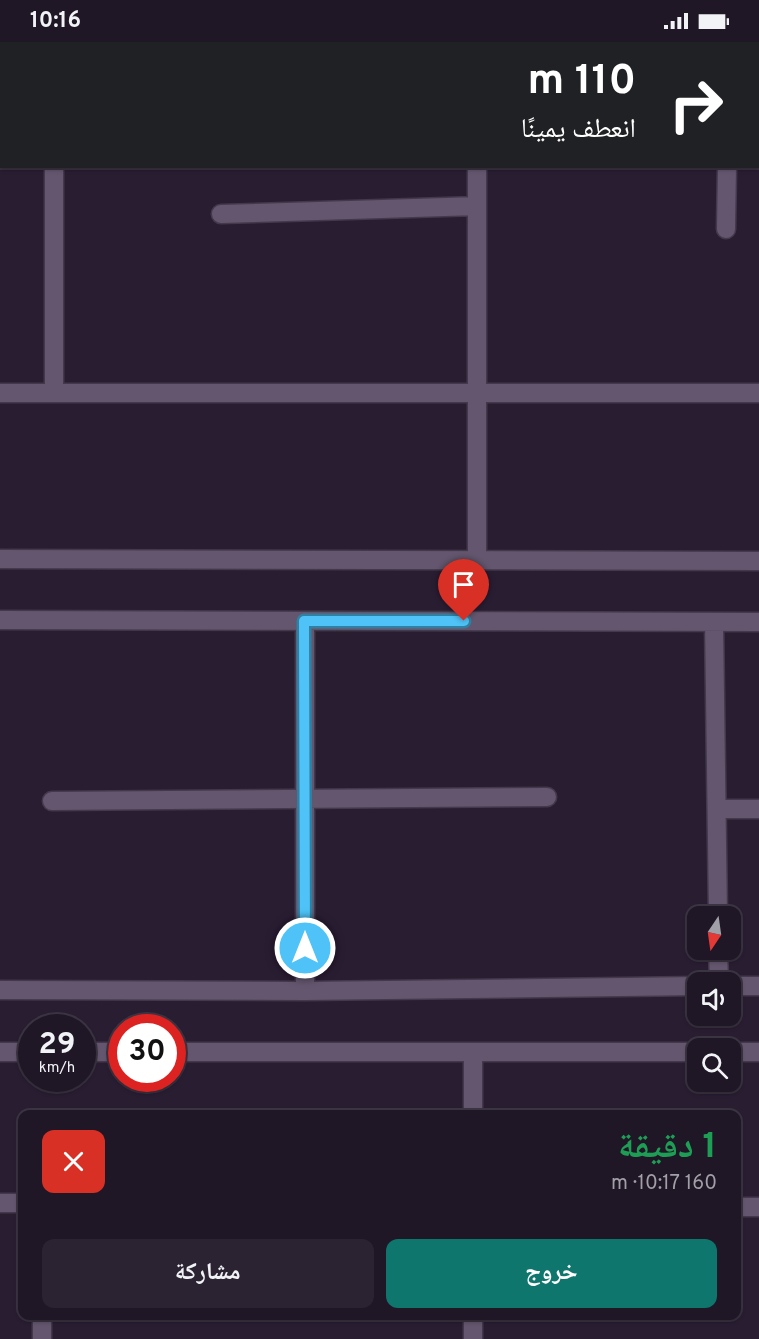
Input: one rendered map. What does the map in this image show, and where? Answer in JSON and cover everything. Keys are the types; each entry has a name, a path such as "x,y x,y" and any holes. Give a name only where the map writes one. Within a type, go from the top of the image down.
{"street":[{"path":"54,168 54,393"},
{"path":"477,168 477,560"},
{"path":"726,229 727,168"},
{"path":"221,214 477,206"},
{"path":"0,393 759,393"},
{"path":"0,559 759,561"},
{"path":"0,620 759,622"},
{"path":"304,621 305,991"},
{"path":"714,622 718,906"},
{"path":"52,801 548,797"},
{"path":"717,809 759,809"},
{"path":"0,990 305,991 687,986"},
{"path":"741,986 759,986"},
{"path":"0,1052 18,1052"},
{"path":"186,1052 687,1052"},
{"path":"473,1052 473,1110"},
{"path":"741,1052 759,1052"},
{"path":"0,1203 18,1203"},
{"path":"741,1207 759,1207"},
{"path":"42,1320 42,1339"},
{"path":"473,1320 473,1339"}],"route":[{"path":"305,948 304,621 464,621"}]}
